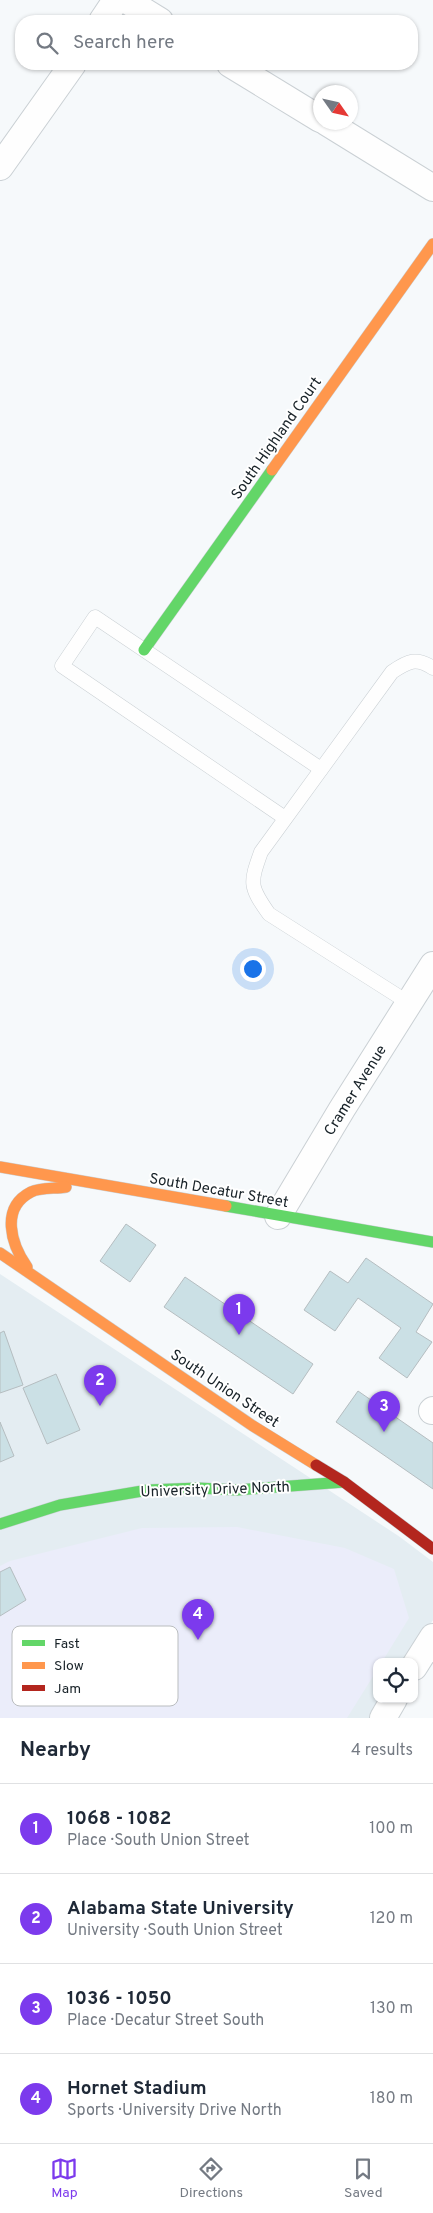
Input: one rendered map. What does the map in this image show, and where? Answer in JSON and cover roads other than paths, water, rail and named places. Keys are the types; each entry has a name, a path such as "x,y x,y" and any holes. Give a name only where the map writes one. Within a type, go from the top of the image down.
{"main road":[{"name":"South Highland Court","path":"144,650 433,244"},
{"name":"South Decatur Street","path":"0,1167 433,1242"},
{"path":"34,1277 17,1255 11,1243 10,1221 14,1208 22,1198 30,1193 87,1183"},
{"name":"South Union Street","path":"0,1253 253,1426 344,1482 433,1548"},
{"name":"University Drive North","path":"0,1524 60,1505 148,1490 198,1488 237,1490 344,1482"}],"street":[{"path":"106,15 116,0"},
{"path":"126,0 150,15"},
{"path":"0,167 69,70"},
{"path":"240,70 313,115"},
{"path":"339,130 433,188"},
{"name":"Cramer Avenue","path":"278,1216 342,1109 433,965"},
{"path":"418,1661 433,1637"},
{"path":"383,1718 392,1703"}],"lane":[{"path":"285,818 62,666 95,617 321,770"},
{"path":"409,1003 269,914 255,895 252,878 261,852 392,672 407,661 424,662 433,668"}],"place":[{"name":"1068 - 1082","path":"239,1335"},
{"name":"Alabama State University","path":"100,1406"},
{"name":"1036 - 1050","path":"384,1432"},
{"name":"Hornet Stadium","path":"198,1640"}]}
